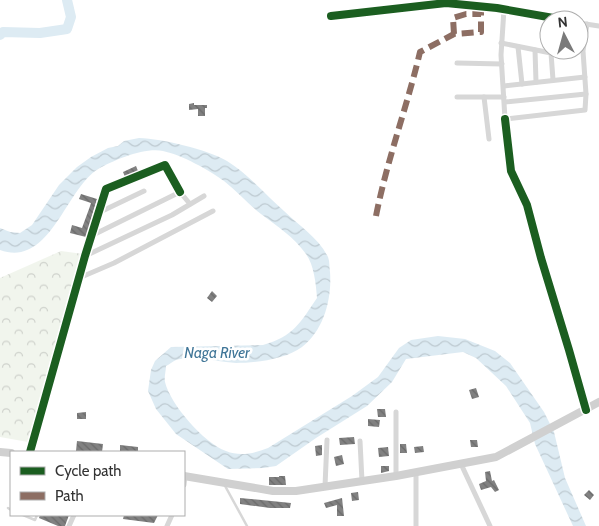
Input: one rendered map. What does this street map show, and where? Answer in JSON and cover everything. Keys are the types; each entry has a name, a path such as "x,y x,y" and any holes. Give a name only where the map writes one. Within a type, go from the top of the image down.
{"main road":[{"path":"185,476 273,491 296,491 396,476 496,457 599,402"}],"street":[{"path":"331,16 419,2 466,2 539,15"},
{"path":"504,9 501,43 505,119 511,171 527,204 540,258 586,410"},
{"path":"501,43 551,53 553,80"},
{"path":"518,47 522,84"},
{"path":"535,50 536,82"},
{"path":"505,119 585,110 584,60"},
{"path":"457,63 502,64"},
{"path":"504,86 585,77"},
{"path":"457,96 504,99 586,94"},
{"path":"484,97 488,139"},
{"path":"30,451 85,256 106,189 164,165 180,192 190,204"},
{"path":"98,213 144,191"},
{"path":"91,236 180,192"},
{"path":"85,256 148,227 204,196"},
{"path":"80,278 114,263 213,211"},
{"path":"396,412 396,476"},
{"path":"326,486 327,440"},
{"path":"360,441 362,481"},
{"path":"461,464 490,526"},
{"path":"416,472 416,526"}],"lane":[{"path":"224,482 246,526"},
{"path":"25,516 35,520 37,516"}],"green space":[{"path":"61,251 83,254 28,442 0,437 0,278"}],"water":[{"name":"Naga River","path":"139,138 184,145 208,152 227,161 249,178 314,238 329,259 330,293 325,313 316,332 302,347 288,355 261,361 236,363 189,358 176,360 166,366 165,382 168,391 189,422 208,440 217,447 237,454 253,453 268,448 352,396 378,377 399,348 411,340 438,336 465,339 495,351 510,363 544,412 554,432 565,478 586,526 573,526 535,444 530,423 506,386 476,358 463,352 406,359 392,382 367,406 276,466 228,469 176,434 156,409 148,391 151,370 155,361 171,347 263,345 274,341 289,333 301,321 317,298 316,287 309,258 291,237 218,177 187,159 156,150 121,158 98,169 86,179 44,238 32,248 17,253 0,250 0,228 20,233 32,225 59,185 77,167 108,148 118,146 124,141"}],"building":[{"path":"194,103 194,105 207,105 205,116 198,116 198,109 189,110 189,104"},
{"path":"136,166 138,171 125,177 123,172"},
{"path":"81,194 97,199 86,237 70,233 72,225 82,228 91,203 79,199"},
{"path":"212,291 217,296 212,302 207,298"},
{"path":"476,388 479,397 472,399 469,390"},
{"path":"377,409 385,409 386,417 378,417"},
{"path":"86,412 86,419 77,419 77,413"},
{"path":"368,419 380,420 379,427 368,426"},
{"path":"354,437 355,444 340,445 339,438"},
{"path":"470,440 477,440 478,447 471,447"},
{"path":"77,441 103,444 102,451 76,451"},
{"path":"400,444 406,444 407,453 400,453"},
{"path":"120,445 138,447 138,451 120,451"},
{"path":"322,445 322,455 316,456 315,446"},
{"path":"423,446 424,452 415,453 414,447"},
{"path":"388,447 389,456 379,457 378,448"},
{"path":"342,455 344,464 336,466 334,457"},
{"path":"381,466 389,466 389,471 381,473"},
{"path":"490,471 492,481 494,480 499,490 495,492 491,487 481,490 479,484 486,481 485,472"},
{"path":"285,476 286,485 269,485 269,477"},
{"path":"589,490 594,495 590,500 584,495"},
{"path":"358,492 359,500 352,501 351,493"},
{"path":"240,498 291,503 290,508 270,508 240,504"},
{"path":"342,498 344,516 337,516 337,505 326,508 324,503"},
{"path":"40,516 69,516 65,526 58,526 39,518"},
{"path":"124,516 158,516 154,523 123,519"}],"waterway":[{"path":"0,35 3,32 40,33 67,29 71,17 67,0"}],"marked path":[{"path":"376,216 420,52 454,34 481,32 481,6"},
{"path":"454,34 453,18 466,14 481,14"}],"cycle path":[{"path":"331,16 446,3 497,8 539,15"},
{"path":"505,119 511,171 527,205 586,410"},
{"path":"30,451 85,256 106,189 165,165 180,192"}]}
